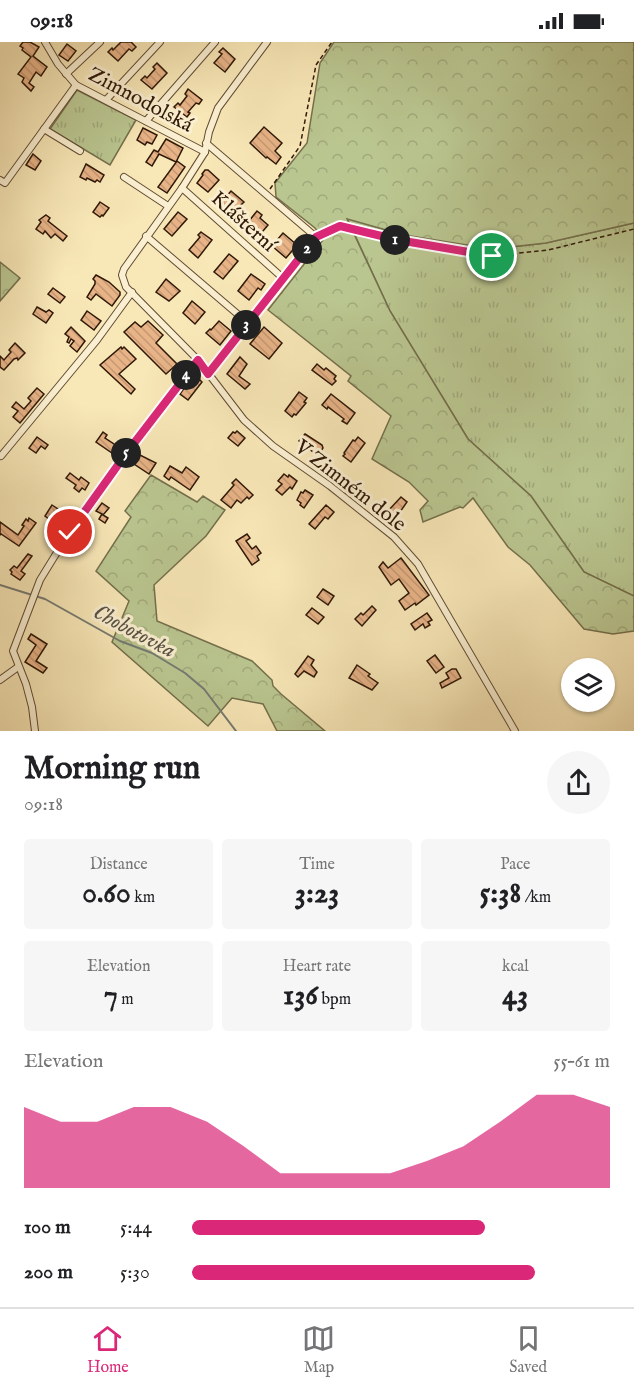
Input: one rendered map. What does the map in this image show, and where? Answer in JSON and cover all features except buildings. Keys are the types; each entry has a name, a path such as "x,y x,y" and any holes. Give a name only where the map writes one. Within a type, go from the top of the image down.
{"street":[{"name":"Zimnodolská","path":"45,42 58,64 76,85 205,152"},
{"path":"66,74 100,42"},
{"path":"105,100 160,42"},
{"path":"146,121 215,42"},
{"name":"Klášterní","path":"123,282 124,269 205,152 218,108 267,42"},
{"path":"0,180 5,183 76,85"},
{"path":"44,129 80,150"},
{"path":"207,143 316,237 208,374"},
{"path":"124,177 168,206"},
{"name":"Klášterní","path":"182,188 284,279"},
{"path":"146,236 248,323"},
{"name":"V Zimném dole","path":"123,282 198,360 244,420 273,446 330,486 400,543 418,564 515,731"},
{"path":"1,456 97,340 132,292"},
{"path":"35,731 26,684 13,651 40,580 70,532 128,451 198,360"},
{"path":"0,680 18,667"}],"path":[{"path":"265,194 300,146 316,65 332,42"},
{"path":"316,237 340,226 398,240 492,256 548,250 634,229"}],"green space":[{"path":"334,42 634,42 634,223 546,243 492,249 404,235 347,219 390,311 468,439 531,496 584,572 634,596 634,631 613,634 584,629 530,565 508,547 473,498 463,508 460,507 423,522 420,510 428,501 409,482 372,459 391,416 348,381 351,376 268,310 323,240 315,228 276,197 275,183 307,143 320,63"},
{"path":"77,90 136,120 110,165 50,129"},
{"path":"347,218 404,235 492,249 546,243 634,223 634,596 584,572 531,496 468,439 390,311"},
{"path":"0,262 20,278 0,301"},
{"path":"151,475 197,502 203,496 225,510 206,536 154,585 157,621 252,661 272,680 273,686 281,694 325,731 277,731 263,704 232,698 208,726 112,642 129,601 96,571 131,517 125,511"}],"waterway":[{"name":"Chobotovka","path":"0,585 45,599 120,641 152,653 185,673 204,689 236,731"}],"route":[{"path":"70,532 128,451 198,360 208,374 316,237 340,226 398,240 492,256"}]}
